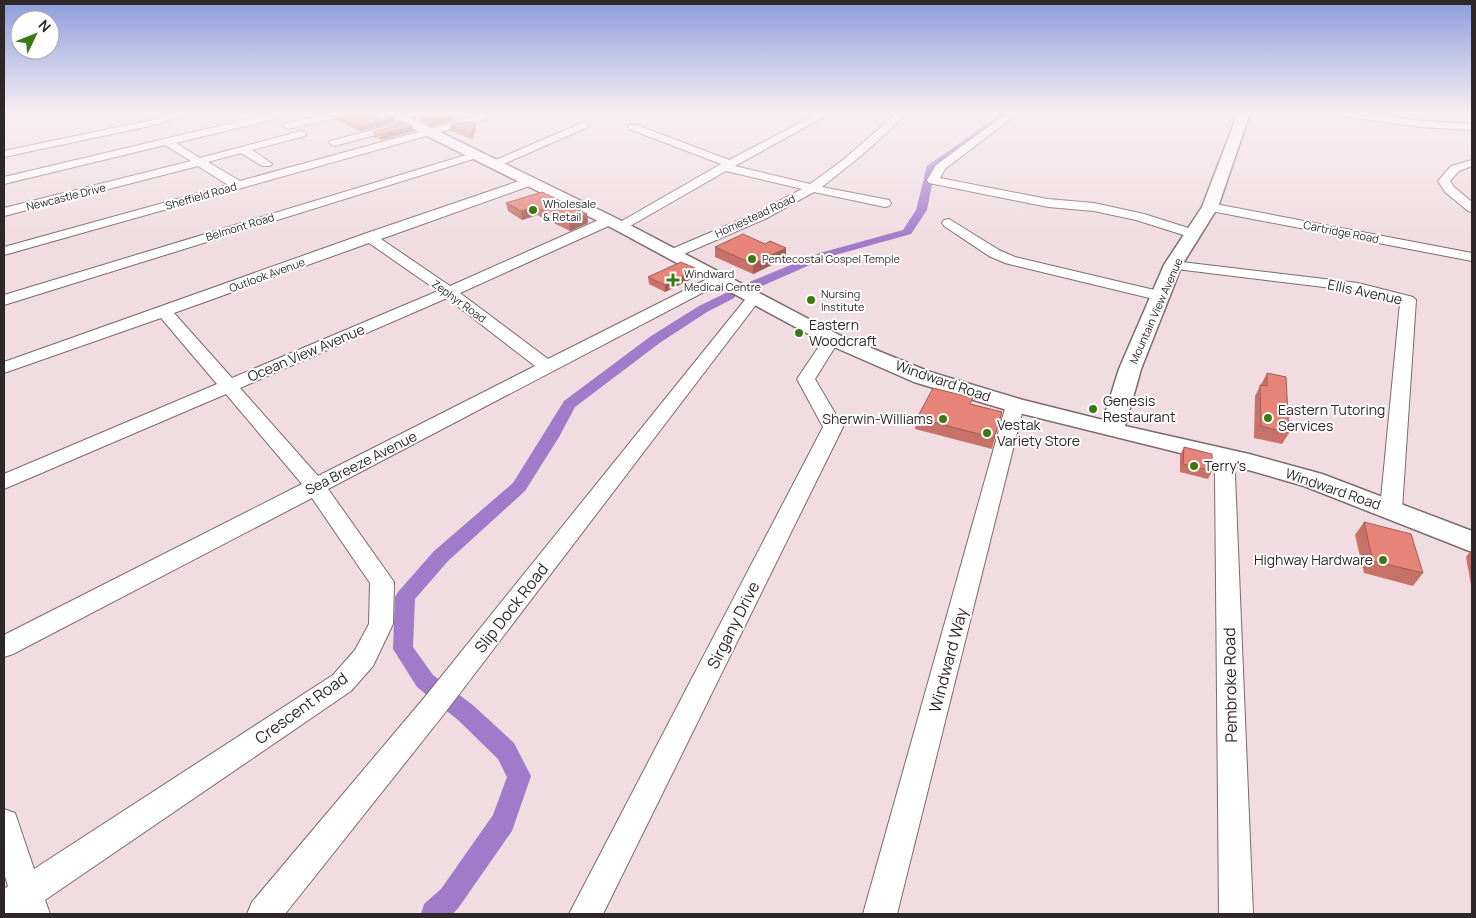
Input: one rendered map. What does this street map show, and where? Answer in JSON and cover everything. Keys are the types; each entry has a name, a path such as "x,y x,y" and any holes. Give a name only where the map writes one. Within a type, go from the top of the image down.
{"main road":[{"name":"Windward Road","path":"479,156 672,254 832,340 922,377 1015,405 1221,455 1312,480 1472,542"},
{"name":"Mountain View Avenue","path":"1112,430 1130,369 1173,266 1210,207 1229,156"}],"street":[{"path":"4,180 108,156"},
{"path":"191,156 240,186"},
{"name":"Newcastle Drive","path":"4,212 201,162 216,156"},
{"path":"253,156 266,164"},
{"name":"Sheffield Road","path":"4,251 344,156"},
{"name":"Belmont Road","path":"4,300 470,156"},
{"path":"494,164 513,156"},
{"path":"704,156 727,165 812,188 885,203"},
{"name":"Ocean View Avenue","path":"4,482 449,292 614,224 744,156"},
{"name":"Homestead Road","path":"672,254 755,219 812,188 851,156"},
{"path":"955,156 940,167 933,180 1048,203 1094,207 1139,217 1193,234"},
{"path":"1472,163 1461,164 1447,175 1444,181 1449,189 1472,208"},
{"name":"Outlook Avenue","path":"4,368 531,181"},
{"path":"1449,189 1464,188"},
{"name":"Cartridge Road","path":"1210,207 1472,257"},
{"path":"949,223 994,253 1010,260 1162,296"},
{"name":"Zephyr Road","path":"369,237 449,292 547,367"},
{"name":"Ellis Avenue","path":"1173,266 1350,286 1408,300 1391,510"},
{"name":"Sea Breeze Avenue","path":"4,647 718,279"},
{"name":"Slip Dock Road","path":"264,914 460,674 753,299"},
{"name":"Crescent Road","path":"21,905 342,683 364,658 381,624 382,582 315,486 166,312"},
{"name":"Sirgany Drive","path":"586,914 833,427 806,378 832,340"},
{"name":"Windward Way","path":"880,914 1015,405"},
{"name":"Pembroke Road","path":"1221,455 1225,476 1236,914"},
{"path":"4,824 21,905"}],"building":[{"path":"542,192 587,214 569,222 535,207 521,211 506,203"},
{"path":"743,234 765,244 770,241 786,248 753,264 715,247"},
{"path":"681,262 697,269 665,285 648,277"},
{"path":"1267,373 1286,377 1289,433 1261,426 1260,385 1267,386"},
{"path":"933,388 973,398 970,404 1002,412 994,438 917,418"},
{"path":"1184,447 1212,454 1212,471 1183,464"},
{"path":"1364,522 1411,534 1423,573 1373,561"}],"waterway":[{"path":"751,286 824,255 907,232 918,218 924,203 930,168 946,156"},
{"path":"434,914 450,898 503,822 519,776 506,751 466,713 425,681 403,649 405,597 441,556 519,487 551,437 569,404 656,339 703,309 730,295"}],"place":[{"name":"Wholesale & Retail","path":"533,210"},
{"name":"Pentecostal Gospel Temple","path":"752,259"},
{"name":"Windward Medical Centre","path":"673,280"},
{"name":"Nursing Institute","path":"811,300"},
{"name":"Eastern Woodcraft","path":"799,333"},
{"name":"Genesis Restaurant","path":"1093,409"},
{"name":"Eastern Tutoring Services","path":"1268,418"},
{"name":"Sherwin-Williams","path":"943,419"},
{"name":"Vestak Variety Store","path":"987,433"},
{"name":"Terry's","path":"1194,466"},
{"name":"Highway Hardware","path":"1383,560"}]}
